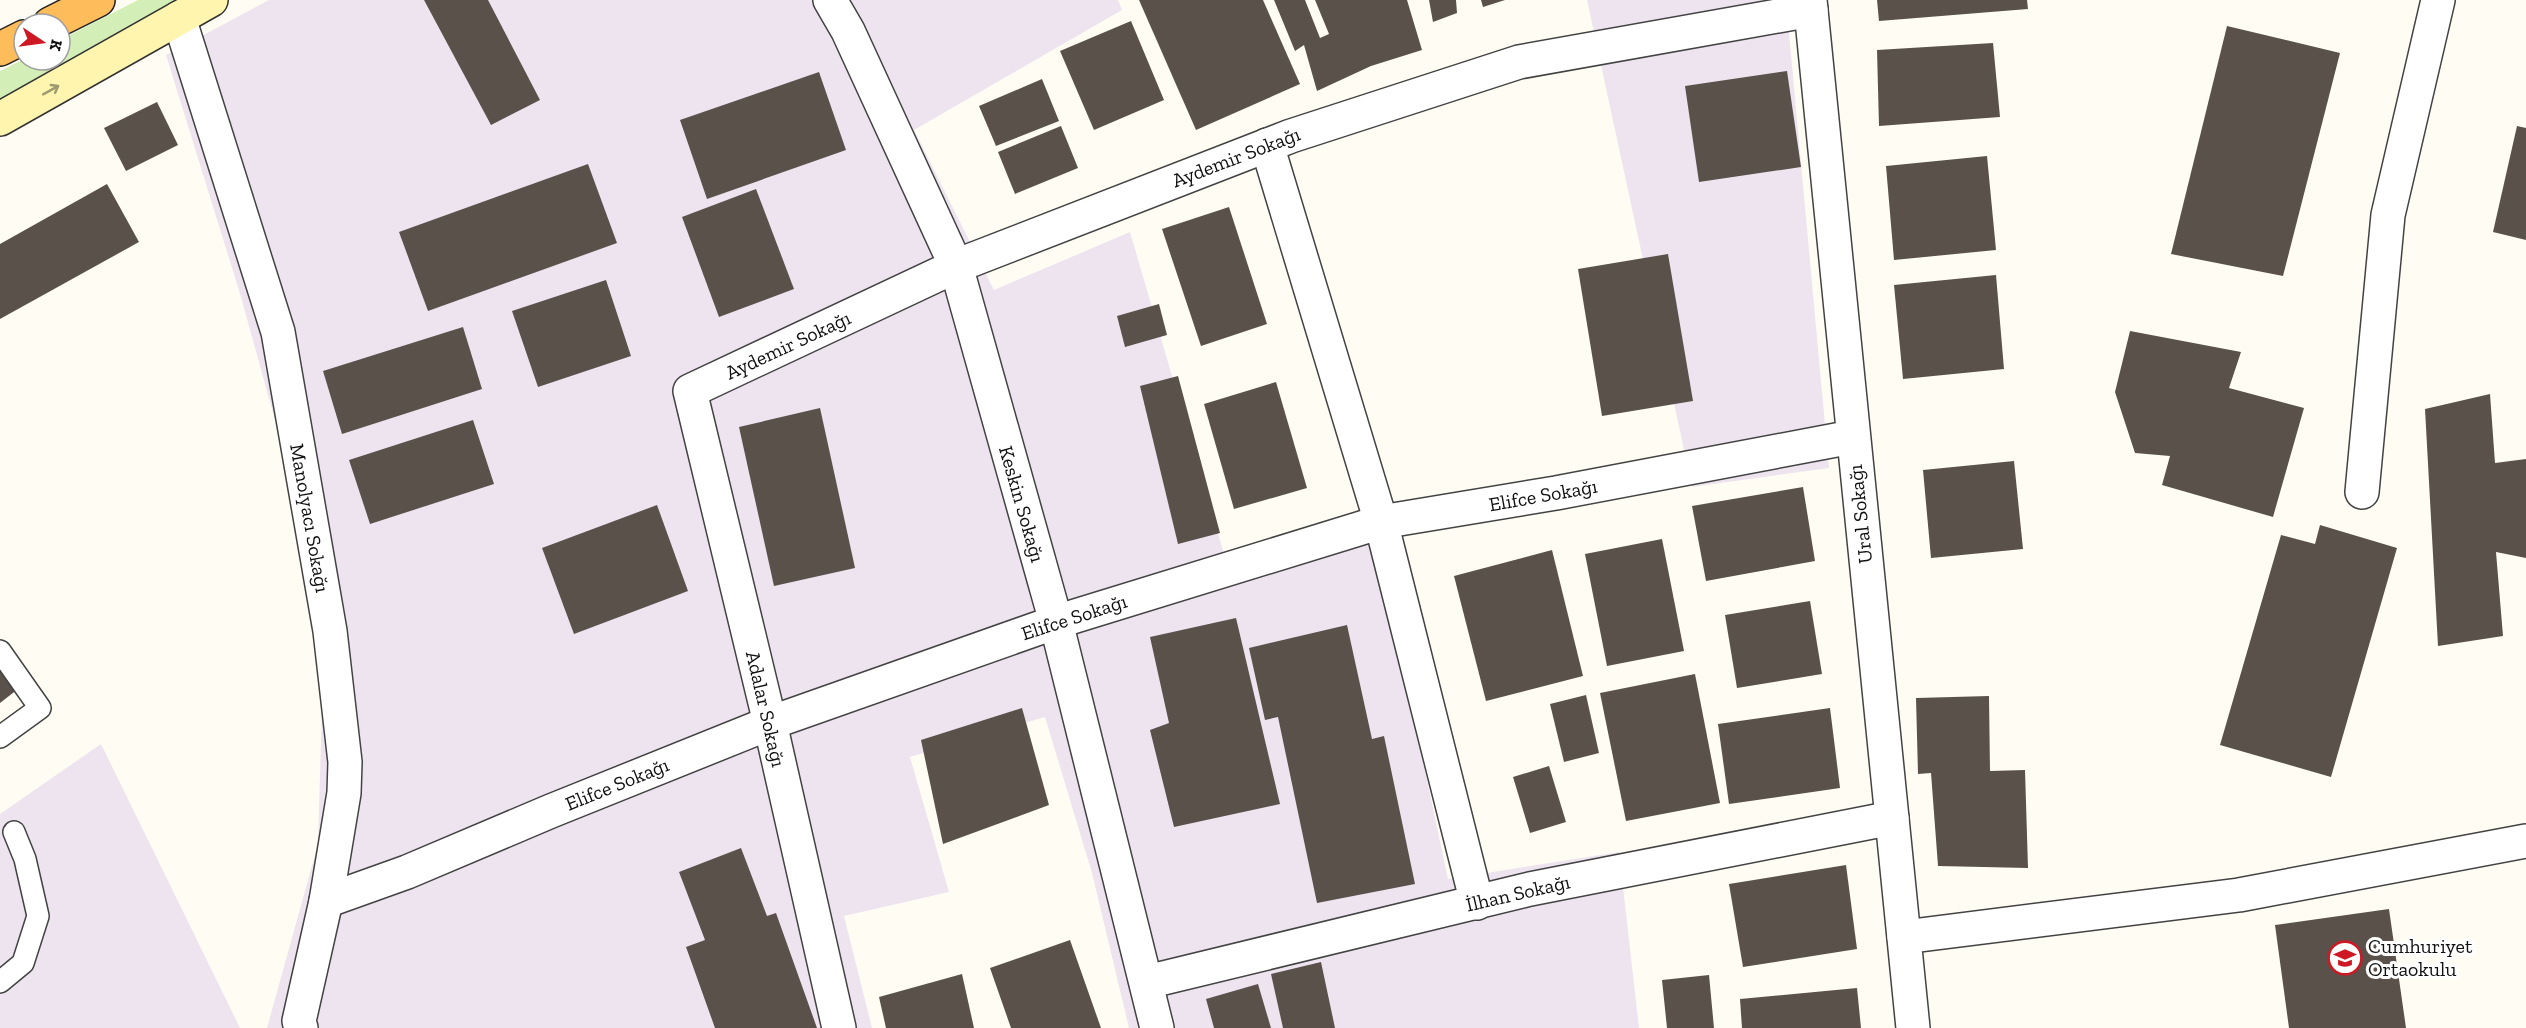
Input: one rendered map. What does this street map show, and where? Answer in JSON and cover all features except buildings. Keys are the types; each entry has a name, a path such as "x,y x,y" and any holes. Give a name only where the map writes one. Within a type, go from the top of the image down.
{"highway":[{"path":"72,13 98,0"}],"main road":[{"path":"0,119 211,0"}],"street":[{"name":"Keskin Sokağı","path":"830,0 848,31 956,266 1056,622 1157,1028"},
{"path":"2362,492 2388,215 2438,0"},
{"name":"Aydemir Sokağı","path":"690,391 956,266 1267,145 1519,62 1810,5"},
{"name":"Ural Sokağı","path":"1810,5 1913,1028"},
{"name":"Manolyacı Sokağı","path":"179,18 278,332 330,631 345,762 344,793 326,901 299,1021 301,1028"},
{"path":"1267,145 1381,522 1477,903"},
{"name":"Adalar Sokağı","path":"690,391 770,723 839,1028"},
{"name":"Elifce Sokağı","path":"326,901 407,872 770,723 1056,622 1381,522 1556,493 1852,437"},
{"name":"İlhan Sokağı","path":"1147,982 1381,923 1477,903 1530,889 1892,818"},
{"path":"1904,937 2239,895 2526,841"}],"lane":[{"path":"0,651 40,708 0,736"},
{"path":"0,982 23,963 38,916 25,860 14,832"}],"shaded area":[{"path":"269,0 1118,0 1122,10 914,130 994,290 1130,232 1226,561 1373,526 1448,879 1619,852 1639,1028 1129,1028 1092,873 1045,717 910,757 949,892 844,916 872,1028 267,1028 318,844 325,602 241,297 166,55"},
{"path":"1587,0 1786,0 1829,468 1692,487"},
{"path":"101,744 240,1028 0,1028 0,814"}],"green space":[{"path":"138,0 184,0 72,64 72,34"},
{"path":"12,65 12,72 58,72 0,105 0,71"}],"place":[{"name":"Cumhuriyet Ortaokulu","path":"2345,958"}]}
